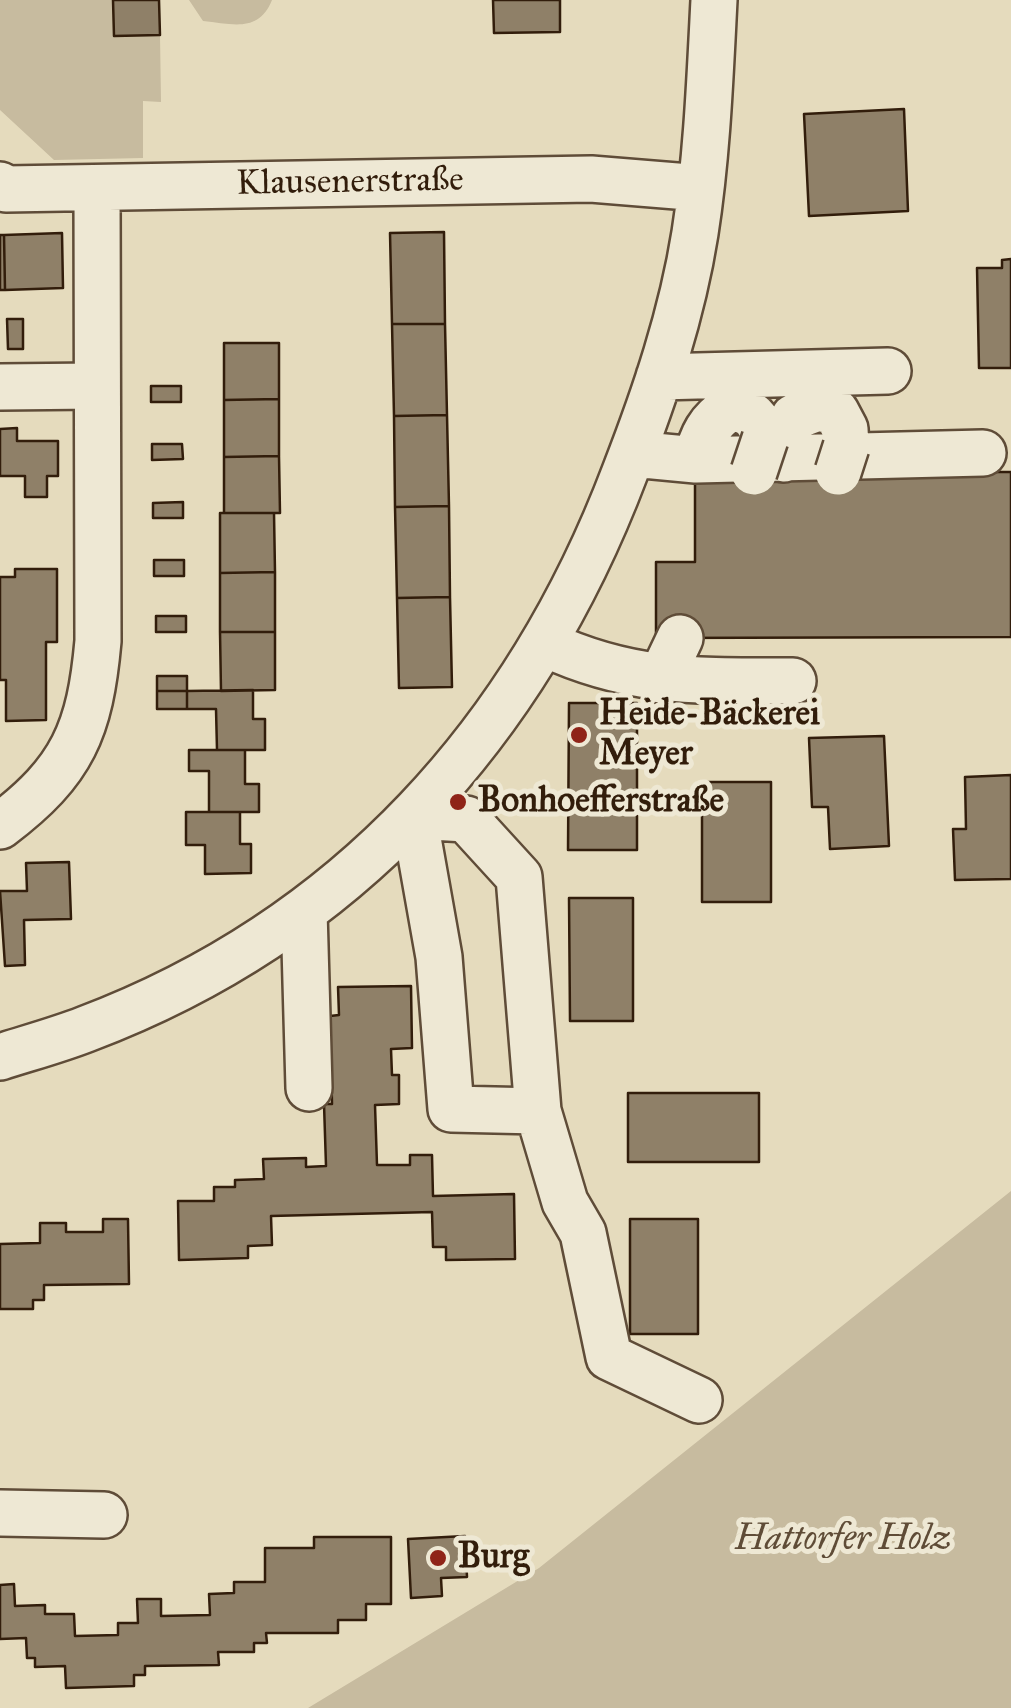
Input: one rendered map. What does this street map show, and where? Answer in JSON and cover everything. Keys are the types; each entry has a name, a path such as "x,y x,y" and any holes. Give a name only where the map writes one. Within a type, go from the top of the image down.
{"street":[{"path":"0,1057 86,1029 192,981 304,911 364,865 414,816 483,736 546,644 585,570 632,454 683,292 700,188 714,0"},
{"name":"Klausenerstraße","path":"0,185 6,189 590,179 700,188"},
{"path":"0,826 54,780 78,744 92,701 98,641 97,188"},
{"path":"659,376 888,372"},
{"path":"0,387 96,386"},
{"path":"632,454 696,460 709,426 730,408 746,410 759,419 768,457"},
{"path":"768,457 785,437 794,417 818,408 836,412 845,430 842,459"},
{"path":"768,457 983,453"},
{"path":"660,680 680,638"},
{"path":"546,644 581,660 660,680 793,681"},
{"path":"414,816 466,820 519,877 538,1110 566,1202 584,1233 609,1358 699,1400"},
{"path":"414,816 439,957 451,1108 538,1110"},
{"path":"304,911 309,1088"},
{"path":"0,1513 104,1516"}],"green space":[{"path":"0,0 113,0 114,36 160,35 161,102 143,101 143,158 54,160 0,110"},
{"path":"189,0 272,0 260,18 235,24 203,21"},
{"name":"Hattorfer Holz","path":"1011,1191 1011,1708 308,1708 539,1568"}],"building":[{"path":"113,0 159,0 160,35 114,36"},
{"path":"493,0 560,0 560,32 494,33"},
{"path":"904,109 908,211 809,216 804,114"},
{"path":"444,232 445,324 392,324 390,233"},
{"path":"62,233 63,288 5,290 4,235"},
{"path":"0,235 4,235 5,290 0,290"},
{"path":"1011,259 1011,368 979,368 977,268 1002,268 1002,260"},
{"path":"7,319 23,319 23,349 8,349"},
{"path":"392,324 445,324 447,415 394,416"},
{"path":"224,343 279,343 279,399 224,400"},
{"path":"151,386 181,386 181,402 151,402"},
{"path":"279,399 279,456 224,457 224,400"},
{"path":"447,415 449,506 395,507 394,416"},
{"path":"17,428 17,441 58,441 58,476 47,476 47,497 25,497 25,476 0,476 0,429"},
{"path":"152,444 182,444 183,459 152,460"},
{"path":"279,456 280,513 224,513 224,457"},
{"path":"695,472 1011,472 1011,637 656,638 656,562 695,562"},
{"path":"183,502 183,518 153,518 153,503"},
{"path":"449,506 450,597 397,598 395,507"},
{"path":"220,513 274,513 275,572 220,573"},
{"path":"154,560 184,560 184,576 154,576"},
{"path":"15,569 57,569 57,642 46,642 46,720 6,721 6,680 0,680 0,577 15,577"},
{"path":"275,572 275,632 220,632 220,573"},
{"path":"450,597 452,687 399,688 397,598"},
{"path":"156,616 186,616 186,632 156,632"},
{"path":"220,632 275,632 275,690 221,691"},
{"path":"157,676 187,676 187,691 157,691"},
{"path":"253,690 253,719 265,719 265,750 217,750 216,709 187,709 187,691"},
{"path":"157,691 187,691 187,709 157,709"},
{"path":"569,703 637,703 637,850 568,850"},
{"path":"884,736 889,846 830,849 828,807 812,807 809,738"},
{"path":"189,750 245,750 245,784 259,784 259,812 209,812 209,771 189,771"},
{"path":"1011,775 1011,879 955,880 953,829 966,829 965,777"},
{"path":"702,782 771,782 771,902 702,902"},
{"path":"186,812 240,812 240,844 251,844 251,873 205,874 205,845 186,845"},
{"path":"69,862 71,919 24,920 25,965 5,966 0,891 27,891 26,863"},
{"path":"569,898 633,898 633,1021 570,1021"},
{"path":"411,986 412,1048 391,1049 392,1075 399,1075 399,1104 375,1105 377,1165 410,1165 410,1155 432,1155 433,1196 514,1194 515,1259 446,1260 446,1247 433,1247 432,1212 271,1216 272,1245 248,1246 248,1258 179,1260 178,1201 214,1201 214,1187 235,1187 235,1180 264,1179 263,1159 306,1158 306,1167 326,1166 324,1104 332,1104 330,1016 339,1015 338,987"},
{"path":"628,1093 759,1093 759,1162 628,1162"},
{"path":"103,1219 128,1219 129,1284 44,1285 44,1300 33,1300 33,1309 0,1309 0,1244 40,1243 40,1223 66,1223 66,1232 103,1232"},
{"path":"630,1219 698,1219 698,1334 630,1334"},
{"name":"Burg","path":"465,1536 467,1577 441,1578 442,1596 411,1598 408,1539"},
{"path":"314,1537 391,1537 391,1604 366,1604 366,1620 338,1620 338,1633 266,1633 267,1643 254,1643 254,1652 218,1652 219,1665 145,1666 145,1675 134,1675 134,1686 66,1688 65,1666 35,1667 35,1658 27,1658 26,1638 0,1639 0,1585 14,1584 15,1606 45,1605 45,1614 74,1614 75,1636 118,1635 118,1623 138,1623 137,1599 161,1599 161,1616 210,1615 209,1594 234,1593 234,1582 265,1582 265,1548 314,1548"}],"place":[{"name":"Heide-Bäckerei Meyer","path":"579,735"},
{"name":"Bonhoefferstraße","path":"458,802"},
{"name":"Burg","path":"438,1558"}]}
